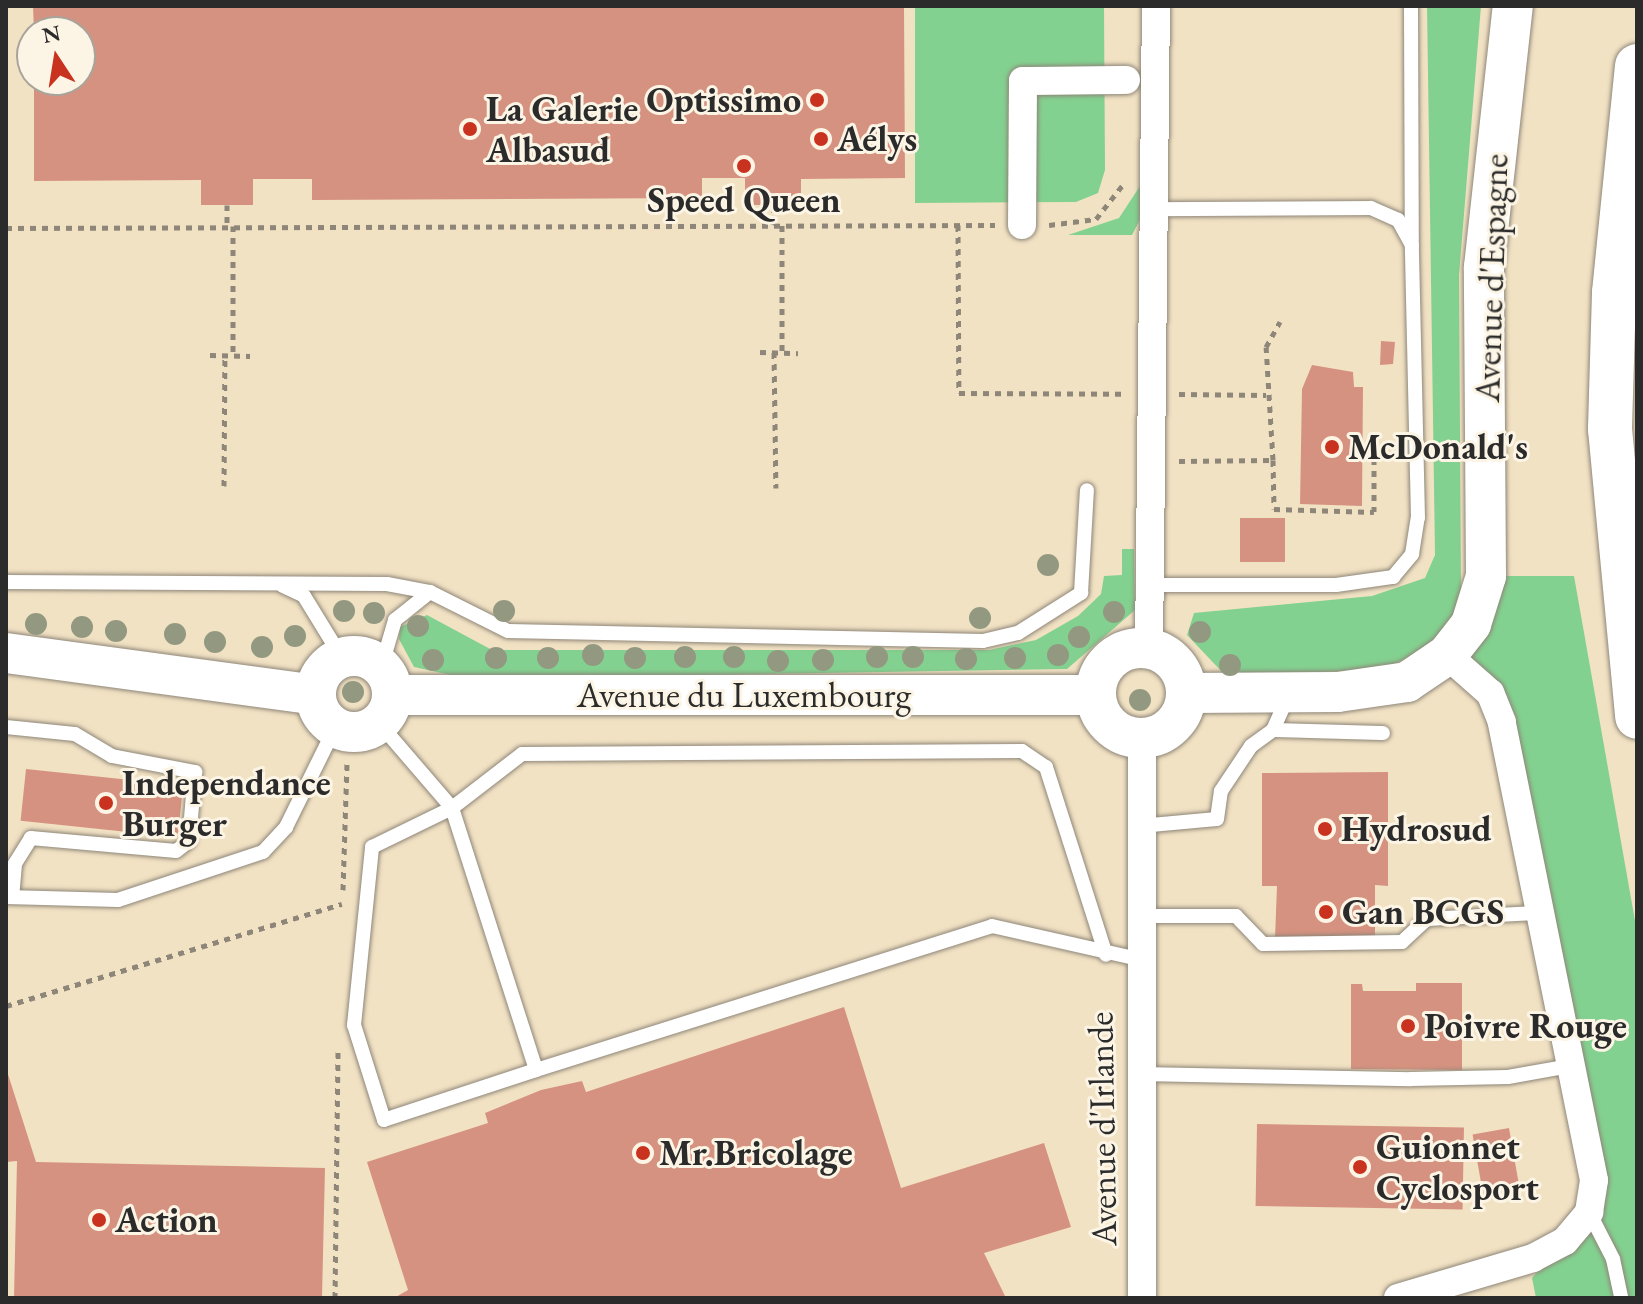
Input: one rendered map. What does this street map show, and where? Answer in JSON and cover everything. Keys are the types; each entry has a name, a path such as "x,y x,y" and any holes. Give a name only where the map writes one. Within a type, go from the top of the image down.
{"highway":[{"path":"1637,65 1614,293 1610,429 1637,717"}],"street":[{"path":"1149,648 1157,209 1156,6"},
{"name":"Avenue d'Espagne","path":"1187,693 1290,692 1407,682 1447,655 1471,624 1486,576 1484,267 1513,6"},
{"path":"1022,225 1023,81 1126,80"},
{"path":"1149,648 1176,664 1187,693 1178,720 1142,739 1105,721 1096,695 1111,659 1149,648"},
{"path":"10,655 257,682 325,712 358,732 384,695 363,657 342,658 322,672 325,712"},
{"path":"1398,1298 1533,1258 1565,1241 1589,1212 1594,1180 1536,913 1502,722 1490,693 1447,655"},
{"name":"Avenue du Luxembourg","path":"384,695 1096,695"},
{"name":"Avenue d'Irlande","path":"1142,739 1138,959 1142,1298"}],"lane":[{"path":"1150,585 1336,585 1393,577 1412,554 1418,518 1411,6"},
{"path":"1157,209 1371,208 1398,220 1412,245"},
{"path":"6,582 387,584 430,592 508,631 983,641 1018,633 1081,593 1087,490"},
{"path":"279,585 304,596 342,658"},
{"path":"430,592 395,620 384,695 452,808 536,1070"},
{"path":"1140,826 1217,819 1221,791 1251,746 1273,730 1290,692"},
{"path":"6,727 75,734 112,756 195,772 189,841 176,851 31,838 15,864 9,897 118,900 263,852 286,827 325,712"},
{"path":"1273,730 1383,733"},
{"path":"1106,955 1046,767 1022,751 522,754 452,808 372,847 354,1025 384,1120 992,926 1106,955 1138,959"},
{"path":"1139,916 1236,916 1263,944 1402,942 1427,919 1536,913"},
{"path":"1139,1074 1439,1078 1569,1066"},
{"path":"1589,1212 1613,1259 1621,1298"}],"path":[{"path":"6,228 1022,225 1096,219 1115,200 1127,164"},
{"path":"227,205 233,356"},
{"path":"773,225 774,205"},
{"path":"782,225 782,352"},
{"path":"958,225 959,393 1266,395"},
{"path":"1280,322 1266,347 1274,509 1374,512 1374,446"},
{"path":"760,352 798,353"},
{"path":"774,352 776,488"},
{"path":"210,355 250,356"},
{"path":"224,486 225,355"},
{"path":"1176,461 1273,460"},
{"path":"6,1006 342,904"}],"green space":[{"path":"915,6 1104,6 1105,170 1098,193 1076,202 915,203"},
{"path":"1427,6 1481,6 1459,275 1461,592 1449,626 1415,655 1379,670 1225,675 1187,635 1194,613 1372,596 1425,578 1435,555"},
{"path":"1140,186 1141,218 1132,235 1068,235 1119,218"},
{"path":"1122,549 1134,549 1135,610 1067,669 469,679 414,667 399,639 400,627 427,615 492,650 989,650 1036,640 1078,616 1101,594 1104,576 1122,575"},
{"path":"1486,576 1574,576 1637,932 1637,1298 1536,1298 1532,1278 1589,1212 1502,722 1447,655"}],"building":[{"name":"La Galerie Albasud","path":"33,6 904,6 905,178 801,179 801,205 745,205 745,178 702,178 702,198 312,200 312,179 253,179 253,205 201,205 201,180 34,181 34,96 96,96 96,16 33,16"},
{"path":"1381,341 1395,342 1393,364 1380,365"},
{"name":"McDonald's","path":"1312,365 1353,372 1354,387 1363,387 1362,506 1300,504 1302,389"},
{"path":"1240,518 1285,518 1285,562 1240,562"},
{"path":"26,769 183,786 178,837 21,821"},
{"name":"Hydrosud","path":"1388,772 1388,886 1375,885 1375,938 1275,938 1277,886 1262,886 1262,773"},
{"name":"Poivre Rouge","path":"1416,983 1462,983 1462,1070 1351,1069 1351,984 1362,984 1363,991 1416,991"},
{"name":"Mr.Bricolage","path":"844,1007 901,1188 1044,1143 1071,1227 984,1253 1006,1298 394,1298 408,1290 367,1162 488,1123 485,1113 541,1090 582,1081 586,1092"},
{"path":"6,1068 36,1162 325,1168 322,1298 14,1298 17,1161 6,1162"},
{"name":"Guionnet Cyclosport","path":"1257,1124 1464,1128 1463,1210 1256,1206"},
{"path":"1509,1128 1521,1194 1484,1200 1473,1134"}],"place":[{"name":"Optissimo","path":"817,100"},
{"name":"La Galerie Albasud","path":"470,129"},
{"name":"Aélys","path":"821,139"},
{"name":"Speed Queen","path":"744,166"},
{"name":"McDonald's","path":"1332,447"},
{"name":"Independance Burger","path":"106,803"},
{"name":"Hydrosud","path":"1325,829"},
{"name":"Gan BCGS","path":"1326,912"},
{"name":"Poivre Rouge","path":"1408,1026"},
{"name":"Mr.Bricolage","path":"643,1153"},
{"name":"Guionnet Cyclosport","path":"1360,1167"},
{"name":"Action","path":"99,1220"}]}
